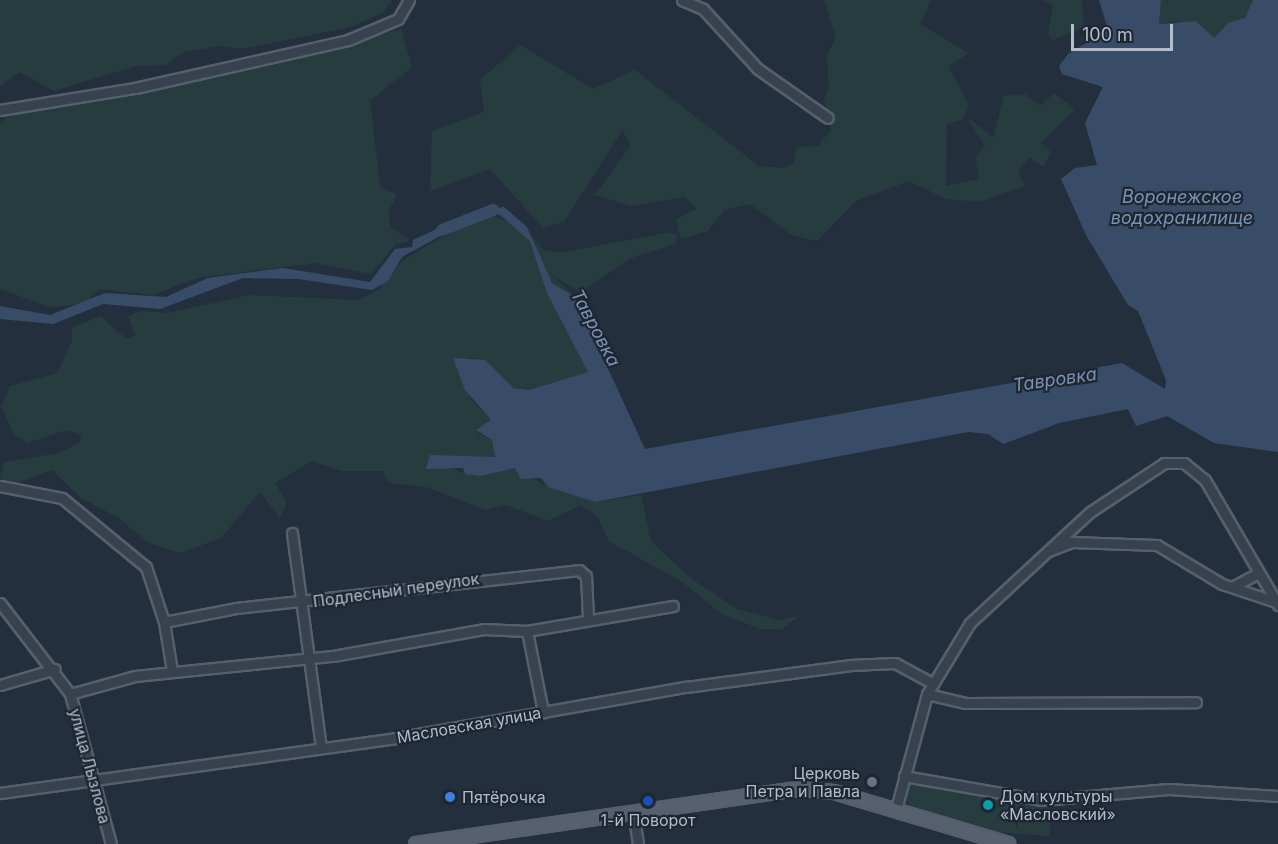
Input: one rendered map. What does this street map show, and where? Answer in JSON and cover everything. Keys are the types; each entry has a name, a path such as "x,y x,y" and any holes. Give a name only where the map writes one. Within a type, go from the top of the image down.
{"main road":[{"path":"416,844 798,789 834,792 896,808 1008,844"}],"street":[{"path":"0,110 135,88 357,37 398,19 410,0"},
{"path":"682,0 704,9 758,69 828,118"},
{"path":"896,808 927,694 970,623 1002,597 1043,552 1136,480 1174,460 1205,480 1257,574 1277,604"},
{"path":"0,486 62,498 81,511 146,567 164,622 172,671"},
{"path":"292,533 321,747"},
{"path":"1043,552 1072,542 1141,542 1179,554 1203,575 1277,604"},
{"name":"Подлесный переулок","path":"164,622 300,603 579,570 586,576 588,617"},
{"path":"1234,586 1257,574"},
{"name":"улица Лызлова","path":"0,603 55,669 70,694 97,779 111,844"},
{"path":"70,694 172,671 310,658 484,629 527,631 588,617 673,606"},
{"path":"527,631 543,712"},
{"name":"Масловская улица","path":"0,793 876,663 920,672 932,683"},
{"path":"0,685 55,669"},
{"path":"927,694 965,703 1196,702"},
{"path":"904,776 1042,800 1169,789 1278,796"},
{"path":"633,812 638,844"}],"green space":[{"path":"0,0 392,0 382,13 351,27 242,49 221,46 184,52 166,65 136,66 54,91 19,72 0,86"},
{"path":"824,0 931,0 920,24 969,53 948,66 969,106 962,120 947,124 946,186 979,179 975,156 985,146 966,116 993,138 1004,96 1025,94 1040,106 1054,93 1075,109 1041,143 1051,152 1044,167 1030,158 1018,170 1024,186 980,202 946,199 909,181 856,201 817,241 793,236 750,204 724,210 708,231 681,239 676,219 696,209 685,197 630,206 595,195 631,145 622,131 564,222 543,228 490,169 430,191 432,131 484,112 480,80 520,45 593,89 635,70 759,166 785,168 794,162 796,147 818,146 831,130 824,98 829,88 827,56 836,37"},
{"path":"1041,0 1082,0 1084,27 1053,40 1048,34 1053,5"},
{"path":"1161,0 1253,0 1245,19 1228,23 1214,38 1179,21 1159,24"},
{"path":"401,29 412,67 370,101 380,186 397,195 388,212 391,227 410,241 396,244 371,274 315,263 197,278 153,295 100,289 84,304 49,307 0,289 0,122 19,111 174,84"},
{"path":"484,213 523,226 544,250 560,253 670,232 677,236 675,244 631,258 580,292 552,275 575,297 550,281 588,372 529,390 513,388 473,357 465,360 470,399 491,420 476,432 492,440 495,457 487,461 468,460 426,469 450,467 465,474 516,468 548,487 595,502 641,495 651,541 689,577 737,609 779,620 799,616 782,629 760,629 722,614 682,582 609,541 597,516 581,505 548,521 506,505 486,510 426,487 388,483 383,471 342,471 312,461 275,483 287,503 280,518 260,492 221,538 180,553 149,543 117,517 81,498 52,470 15,484 0,479 4,462 59,453 80,442 81,434 66,430 28,443 14,434 1,407 10,386 57,373 72,341 72,328 100,316 127,339 136,335 128,317 140,311 168,313 250,295 359,300 379,289 403,260"},
{"path":"907,779 1055,802 1049,836 995,832 910,806 905,797"}],"water":[{"name":"Воронежское водохранилище","path":"1099,0 1161,0 1159,24 1196,21 1214,38 1228,23 1245,18 1253,0 1278,0 1278,452 1214,443 1167,416 1136,426 1128,409 1059,423 1003,444 988,434 968,432 595,502 548,487 541,478 521,479 515,468 480,476 465,474 463,468 426,469 430,455 495,457 492,440 476,430 491,420 465,390 453,358 485,360 513,388 529,390 588,372 547,293 530,241 500,215 484,212 402,257 388,281 372,290 298,279 243,278 160,309 103,304 53,324 0,319 0,306 50,315 105,293 166,297 208,278 283,268 370,282 395,249 412,247 413,240 473,212 504,207 527,227 552,283 575,297 645,449 1122,363 1165,389 1166,380 1138,311 1128,305 1086,235 1061,179 1075,168 1097,165 1085,123 1103,87 1062,74 1059,66 1068,54 1108,30"}],"waterway":[{"name":"Тавровка","path":"442,230 493,210"}],"place":[{"name":"Церковь Петра и Павла","path":"872,782"},
{"name":"Пятёрочка","path":"450,797"},
{"name":"1-й Поворот","path":"648,801"},
{"name":"Дом культуры «Масловский»","path":"988,805"}]}
